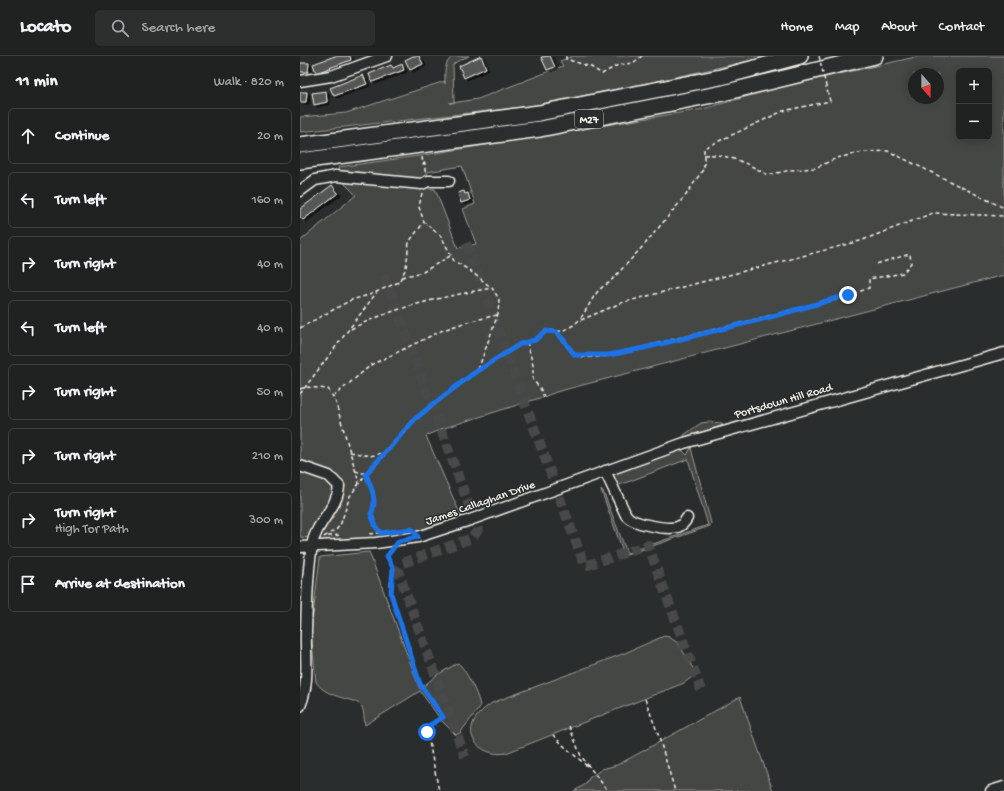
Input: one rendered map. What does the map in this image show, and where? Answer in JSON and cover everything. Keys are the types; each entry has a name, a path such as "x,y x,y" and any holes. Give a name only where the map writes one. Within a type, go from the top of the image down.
{"highway":[{"name":"M27","path":"300,145 539,113 721,77 800,56"},
{"name":"M27","path":"300,161 540,129 723,93 875,56"}],"street":[{"path":"300,81 331,76 387,56"},
{"path":"300,191 315,180 336,176 422,184 428,181 449,181"},
{"name":"Portsdown Hill Road","path":"572,483 684,442 1004,353"},
{"path":"300,466 329,476 339,486 336,499 321,523 311,546 306,631 305,693 300,706"},
{"path":"605,471 626,515 631,521 672,528 682,525 687,518"},
{"name":"James Callaghan Drive","path":"300,547 399,541 418,537 463,523 572,483"},
{"path":"991,791 1004,786"}],"path":[{"path":"566,56 566,59 591,67 602,74 618,65 634,63 642,56"},
{"path":"579,321 594,296 603,286 609,283 646,244 686,195 704,168 704,148 784,112 830,101 819,56"},
{"path":"704,155 718,154 747,163 768,175 791,170 815,168 837,158 863,152 888,151 1004,208"},
{"path":"422,156 426,168 424,168 424,173"},
{"path":"422,184 424,188 419,207 424,222 440,236 454,261 469,270 491,288 499,299 498,314 478,370"},
{"path":"311,546 337,529 341,523 350,496 359,483 383,453 415,419 478,370 520,344 535,340 546,331 556,332 570,327 579,321 621,303 860,241 933,213 1004,216"},
{"path":"300,328 351,300 399,282 406,268 409,242 424,222"},
{"path":"556,332 575,355 609,355 644,348 756,321 844,297 869,288 870,280 903,273 911,263 910,254 876,264"},
{"path":"402,277 423,272 450,256"},
{"path":"351,329 380,314 424,301 491,288"},
{"path":"300,394 351,329 378,291"},
{"path":"333,397 372,365 443,330 498,314"},
{"path":"527,342 533,365 533,380 540,388 544,397"},
{"path":"300,389 306,387 328,389 333,397 359,483"},
{"path":"350,452 370,456 383,453"},
{"path":"355,471 366,474"},
{"path":"366,474 374,496 374,510 371,514 376,527 381,533"},
{"path":"367,534 392,532"},
{"path":"326,536 346,536"},
{"path":"399,541 387,556 393,568 391,594 420,684 443,717 430,725 427,732 438,791"},
{"path":"645,699 656,727 675,791"},
{"path":"569,726 581,756 608,791"},
{"path":"553,735 564,748 589,767"}],"shaded area":[{"path":"453,56 469,56 453,65 454,102 449,103 478,99 563,66 560,61 573,56 771,56 532,106 300,132 300,117 346,113 445,81 446,65"},
{"path":"920,56 1004,56 1004,275 556,392 441,429 426,436 462,518 394,536 377,538 324,541 300,537 300,241 356,195 342,181 338,167 418,156 703,109 777,88","holes":["462,166 475,204 463,209 476,244 458,248 435,189 429,189 427,172"]},
{"path":"701,423 722,423 723,425 685,438 684,435"},
{"path":"683,448 682,450 687,455 691,448 711,523 710,526 627,555 624,554 601,490 603,491 627,553 708,525 688,459 617,486 609,474"},
{"path":"369,552 420,689 437,675 458,663 472,684 478,697 480,707 460,733 456,735 441,720 420,691 365,725 363,709 359,704 327,692 316,682 311,632 320,557"},
{"path":"664,636 669,637 678,643 694,670 692,677 684,683 506,753 492,753 479,746 475,741 472,735 474,721 484,709 492,703 625,653"},
{"path":"740,697 773,791 574,791 586,784 589,778 602,769 617,765"}],"building":[{"path":"335,56 350,56 351,60 316,73 313,64"},
{"path":"413,56 419,56 423,64 410,70 405,60"},
{"path":"481,56 486,68 464,78 459,66"},
{"path":"550,56 555,67 547,70 541,57"},
{"path":"300,63 309,63 308,72 300,72"},
{"path":"402,64 404,70 372,82 369,74 391,65 393,68"},
{"path":"363,75 367,84 334,96 330,88"},
{"path":"326,91 327,102 314,105 312,93"},
{"path":"300,92 307,92 306,102 300,102"},
{"path":"332,185 338,193 303,220 300,217 300,209"},
{"path":"464,191 465,194 468,193 470,200 461,203 458,193"}],"tunnel":[{"path":"466,243 584,564 588,565 648,545 701,690"},
{"path":"384,275 478,530 472,538 403,563 398,571 465,757"}],"route":[{"path":"427,732 430,725 443,717 420,684 391,594 390,588 393,568 389,563 387,556 399,541 418,537 412,529 381,533 376,527 371,514 374,510 374,496 366,474 415,419 474,373 499,359 520,344 535,340 546,331 550,330 556,332 562,337 571,352 575,355 609,355 772,317 848,295"}]}
